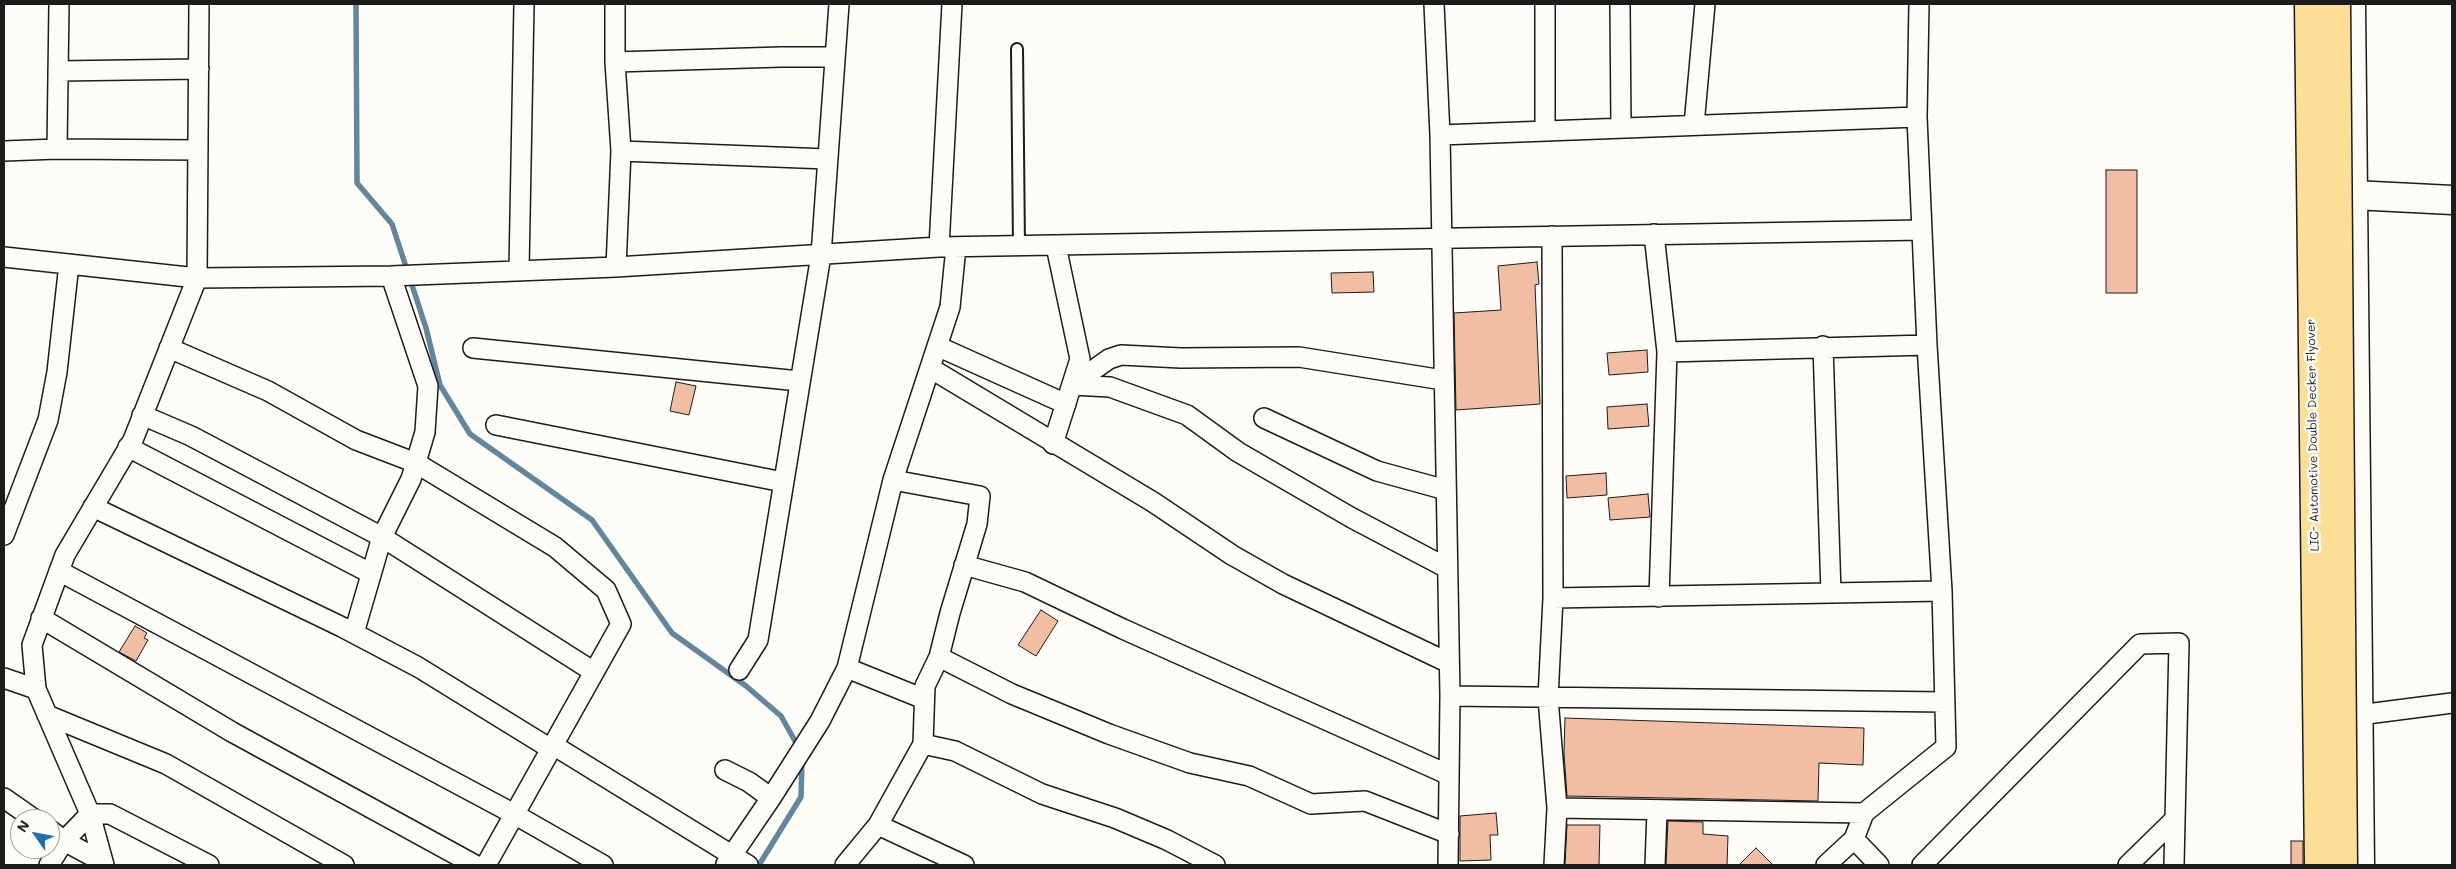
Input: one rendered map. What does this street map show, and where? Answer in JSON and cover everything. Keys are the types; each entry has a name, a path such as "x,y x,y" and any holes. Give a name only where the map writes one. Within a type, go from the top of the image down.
{"main road":[{"path":"2298,4 2304,610 2310,865"},
{"name":"LIC- Automotive Double Decker Flyover","path":"2309,4 2319,865"},
{"name":"LIC- Automotive Double Decker Flyover","path":"2336,4 2343,865"},
{"path":"2351,4 2360,865"},
{"path":"2300,195 2353,194 2452,200"}],"street":[{"path":"57,149 59,4"},
{"path":"104,864 90,814 36,689 32,645 65,555 128,447 197,278 199,4"},
{"path":"519,270 524,4"},
{"path":"614,4 615,62 621,151 616,267"},
{"path":"739,670 758,640 821,255 839,4"},
{"path":"94,507 354,633 418,667 552,747 735,862 771,798 820,721 847,668 893,480 950,307 948,247 952,4"},
{"path":"1434,4 1440,136 1440,239 1450,696 1448,865"},
{"path":"1545,4 1545,130"},
{"path":"1620,4 1621,127"},
{"path":"1694,125 1705,4"},
{"path":"1826,865 1854,839 1864,813 1946,747 1942,591 1927,345 1917,117 1920,4"},
{"path":"615,62 781,56 835,57"},
{"path":"58,71 199,69"},
{"path":"1440,136 1545,130 1917,117"},
{"path":"4,150 198,150"},
{"path":"621,151 827,159"},
{"path":"4,256 197,278 395,275 616,267 948,247 1922,230"},
{"path":"1654,234 1667,352 1659,597"},
{"path":"1552,236 1553,598 1548,698 1558,808 1554,865"},
{"path":"1053,444 1080,359 1056,246"},
{"path":"4,535 48,420 57,372 69,264"},
{"path":"354,633 382,537 411,479 425,432 428,386 395,275"},
{"path":"1667,352 1824,346 1927,345"},
{"path":"937,346 1066,404"},
{"path":"1824,346 1831,593"},
{"path":"169,348 268,391 356,440 416,463 555,547 606,590 621,624 486,865"},
{"path":"474,348 799,382"},
{"path":"1072,385 1110,359 1121,355 1181,358 1299,357 1444,380"},
{"path":"930,368 1053,444 1153,502 1232,555 1275,579 1449,663"},
{"path":"1072,385 1110,387 1187,416 1238,452 1352,518 1447,568"},
{"path":"142,415 191,436 382,537 594,672"},
{"path":"1264,418 1377,471 1446,490"},
{"path":"496,425 783,482"},
{"path":"128,447 370,573"},
{"path":"845,865 878,825 923,744 925,686 939,657 977,524 980,496 893,480"},
{"path":"964,565 1025,582 1123,629 1449,775"},
{"path":"59,570 514,814 603,865"},
{"path":"1553,598 1942,591"},
{"path":"42,618 232,732 475,865"},
{"path":"1922,865 2140,644 2179,643 2174,865"},
{"path":"939,657 1012,694 1110,734 1190,763 1248,776 1311,804 1365,801 1449,834"},
{"path":"847,668 924,699"},
{"path":"4,678 36,689"},
{"path":"1450,696 1945,702"},
{"path":"2359,715 2452,703"},
{"path":"47,715 166,764 344,865"},
{"path":"923,744 955,751 1042,794 1115,818 1167,840 1215,865"},
{"path":"725,770 749,782 771,798"},
{"path":"4,798 20,809"},
{"path":"1558,808 1657,812 1864,813"},
{"path":"1655,865 1657,812"},
{"path":"60,834 90,814 110,814 209,865"},
{"path":"2128,865 2175,819"},
{"path":"878,825 964,865"},
{"path":"60,838 104,864"},
{"path":"1854,839 1879,865"}],"lane":[{"path":"1017,49 1019,246"}],"building":[{"path":"2106,170 2137,170 2137,293 2106,293"},
{"path":"1537,262 1539,284 1535,285 1540,404 1456,410 1454,313 1501,310 1498,266"},
{"path":"1373,272 1374,292 1332,293 1331,273"},
{"path":"1647,350 1648,372 1609,375 1607,353"},
{"path":"676,382 696,386 689,415 670,411"},
{"path":"1647,404 1649,426 1608,429 1607,407"},
{"path":"1606,473 1607,495 1567,498 1566,476"},
{"path":"1648,494 1650,517 1610,520 1608,498"},
{"path":"1041,610 1058,621 1036,656 1018,645"},
{"path":"135,626 147,633 144,638 148,640 136,661 119,652"},
{"path":"1565,718 1864,728 1863,765 1819,763 1818,801 1567,796 1564,753"},
{"path":"1496,813 1498,835 1490,835 1491,860 1460,861 1460,816"},
{"path":"1668,821 1703,822 1703,834 1728,836 1727,865 1666,865"},
{"path":"1567,825 1600,825 1599,865 1565,865"},
{"path":"2291,841 2303,841 2303,865 2291,865"},
{"path":"1756,848 1773,865 1739,865"}],"waterway":[{"path":"356,4 357,183 392,224 426,328 440,385 470,434 592,520 672,633 746,686 781,716 799,748"},
{"path":"759,865 801,797 802,759"}],"railway":[{"path":"2316,4 2322,865"},
{"path":"2327,4 2333,865"}]}
